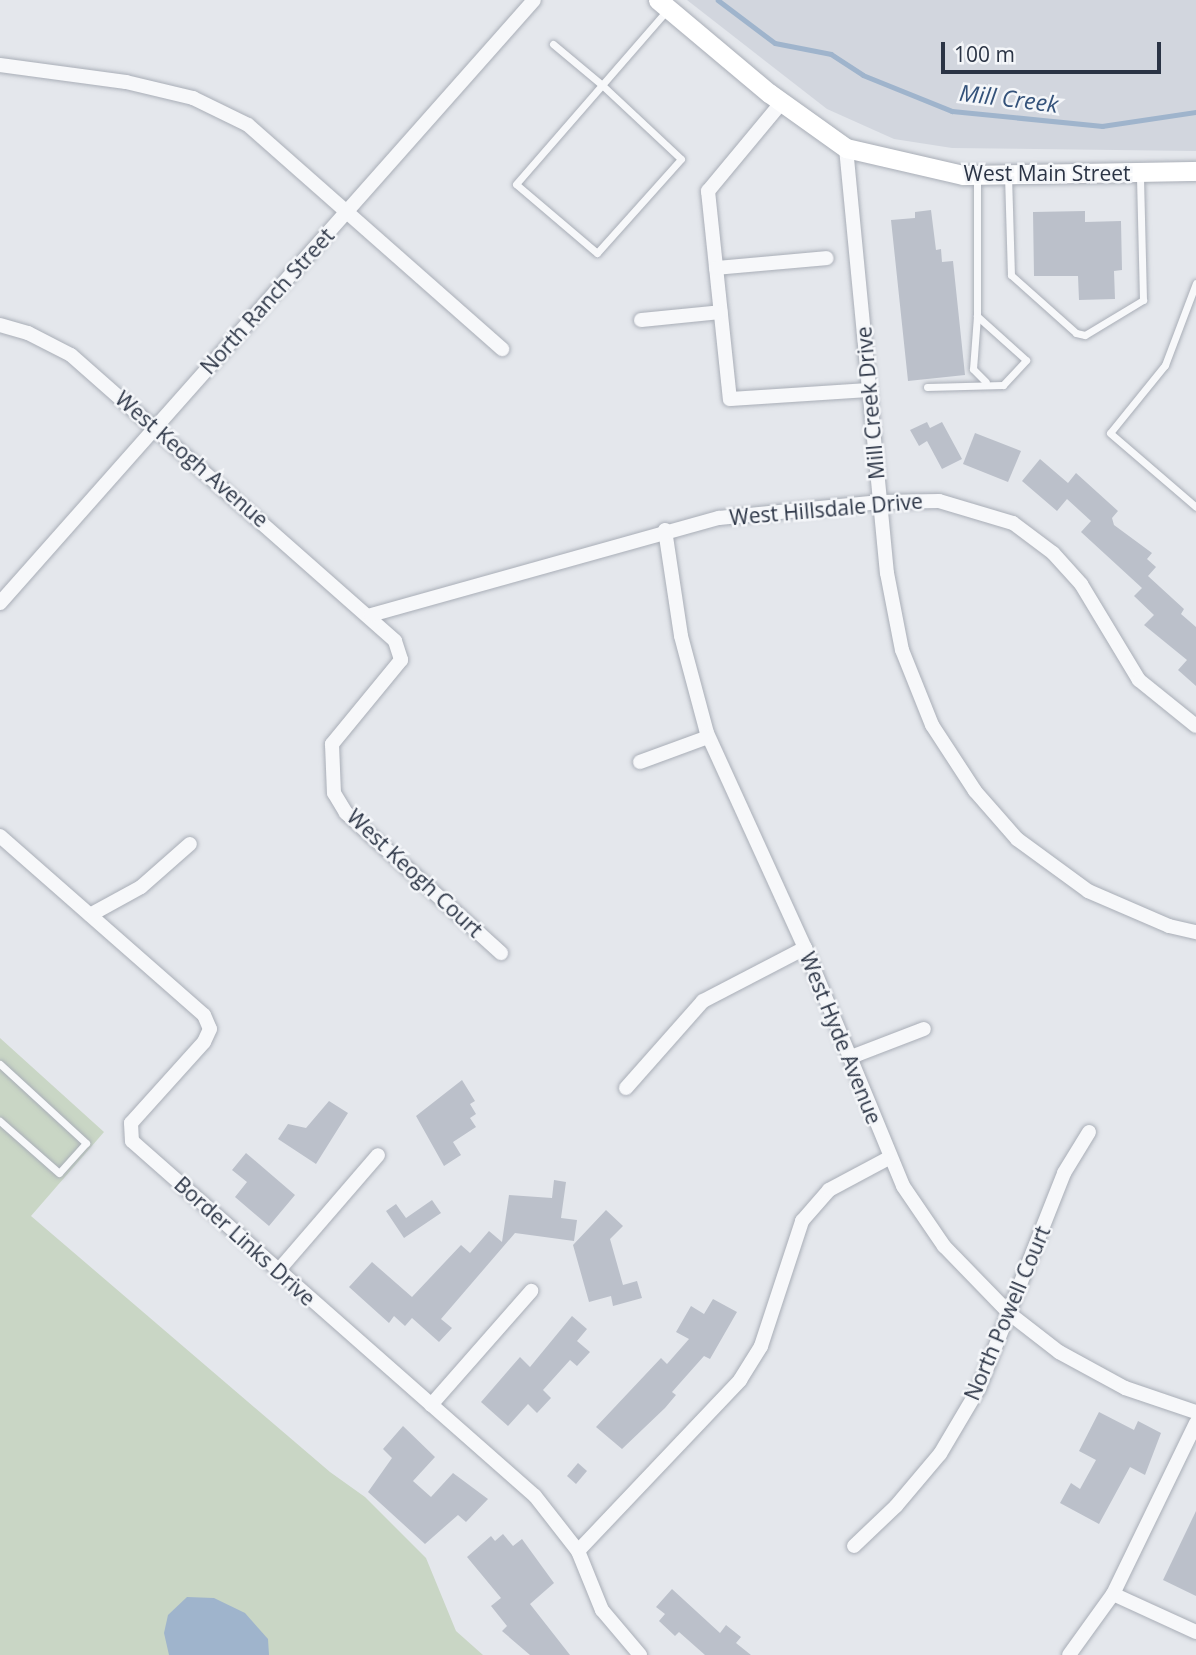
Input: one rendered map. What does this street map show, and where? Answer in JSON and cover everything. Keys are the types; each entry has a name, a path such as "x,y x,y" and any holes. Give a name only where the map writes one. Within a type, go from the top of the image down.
{"street":[{"name":"North Ranch Street","path":"0,603 534,0"},
{"name":"West Main Street","path":"664,4 782,102 846,148 897,163 977,175 1196,172"},
{"path":"0,65 126,82 193,98 248,125 502,349"},
{"path":"782,102 708,191 730,399 869,390"},
{"name":"Mill Creek Drive","path":"846,148 880,502 902,650 932,725 975,791 1017,839 1088,891 1169,926 1196,932"},
{"path":"716,268 827,258"},
{"path":"641,320 721,312"},
{"name":"West Keogh Avenue","path":"0,325 29,333 71,355 371,615"},
{"name":"West Hillsdale Drive","path":"371,615 665,530 719,518 880,502 939,501 1013,523 1053,553 1081,584 1139,680 1196,726"},
{"name":"West Hyde Avenue","path":"665,530 681,636 708,737 805,948 851,1057 889,1158 944,1246 1010,1314 1059,1352 1125,1388 1196,1412"},
{"name":"West Keogh Court","path":"371,615 395,641 401,660 332,744 334,793 346,813 501,953"},
{"path":"640,762 708,737"},
{"name":"Border Links Drive","path":"0,836 204,1015 210,1029 204,1042 131,1123 132,1141 536,1496 578,1551 602,1610 640,1655"},
{"path":"90,915 141,887 190,844"},
{"path":"626,1088 703,1001 805,948"},
{"path":"851,1057 924,1029"},
{"name":"North Powell Court","path":"854,1546 896,1506 940,1454 979,1388 1064,1173 1088,1132"},
{"path":"278,1271 378,1155"},
{"path":"578,1551 740,1380 761,1346 802,1220 829,1190 889,1158"},
{"path":"431,1405 531,1291"},
{"path":"1069,1655 1113,1594 1196,1423"},
{"path":"1113,1594 1196,1632"}],"lane":[{"path":"554,44 602,85 681,159 597,253 516,184 602,85 664,4"},
{"path":"1008,174 1011,275 1085,335 1143,300 1140,172"},
{"path":"977,175 977,316 974,369 986,382"},
{"path":"1196,283 1165,365 1110,433 1196,507"},
{"path":"927,387 986,382 1003,385 1026,360 977,316"},
{"path":"0,1064 86,1143 59,1173 0,1121"}],"shaded area":[{"path":"687,0 1196,0 1196,151 952,148 894,139 827,109"}],"green space":[{"path":"0,1038 104,1132 31,1216 330,1472 365,1497 426,1558 456,1631 483,1655 0,1655"}],"water":[{"path":"187,1597 214,1598 245,1613 268,1639 269,1655 169,1655 164,1633 168,1615"}],"building":[{"path":"931,210 936,250 941,249 942,262 953,261 965,375 908,381 891,220 915,218 915,212"},
{"path":"1085,211 1085,222 1121,221 1122,270 1114,271 1115,299 1079,300 1078,276 1034,276 1033,212"},
{"path":"927,422 930,428 942,422 962,459 942,469 927,441 919,446 910,430"},
{"path":"975,433 1021,451 1008,482 963,464"},
{"path":"1040,459 1068,483 1076,473 1118,511 1112,518 1114,525 1152,553 1147,559 1156,567 1148,576 1184,609 1181,614 1196,627 1196,686 1178,670 1187,660 1144,625 1154,615 1134,596 1142,588 1081,532 1091,521 1067,499 1057,511 1022,481"},
{"path":"462,1080 475,1101 470,1104 476,1114 470,1118 476,1127 453,1142 461,1155 444,1166 416,1116"},
{"path":"329,1101 348,1113 316,1164 278,1139 288,1124 306,1128"},
{"path":"246,1153 295,1195 269,1226 235,1197 247,1182 232,1170"},
{"path":"554,1180 566,1182 561,1218 577,1220 574,1241 515,1233 441,1319 452,1328 439,1342 412,1318 405,1326 394,1316 389,1323 349,1287 372,1262 412,1297 461,1245 470,1253 489,1231 502,1242 509,1195 552,1198"},
{"path":"432,1200 441,1213 404,1238 386,1211 396,1204 406,1218"},
{"path":"606,1210 623,1226 610,1239 623,1285 637,1281 642,1298 613,1306 611,1296 589,1302 573,1245"},
{"path":"713,1299 737,1312 710,1359 704,1356 672,1392 676,1395 665,1408 622,1449 596,1427 661,1358 667,1364 689,1339 676,1332 691,1306 704,1314"},
{"path":"572,1316 587,1329 577,1341 590,1352 577,1366 570,1360 543,1390 551,1398 537,1413 528,1404 508,1426 481,1402 520,1357 530,1367"},
{"path":"1099,1412 1134,1430 1138,1421 1161,1433 1145,1475 1130,1467 1099,1524 1060,1503 1071,1483 1080,1489 1096,1460 1079,1451"},
{"path":"403,1426 435,1457 413,1481 431,1497 453,1473 488,1499 466,1522 458,1515 425,1544 368,1492 392,1458 383,1449"},
{"path":"578,1463 587,1471 576,1484 567,1476"},
{"path":"1196,1511 1196,1596 1163,1580"},
{"path":"503,1534 513,1546 522,1539 554,1583 530,1604 570,1655 530,1655 502,1631 507,1626 491,1606 501,1598 467,1557 491,1536 495,1541"},
{"path":"672,1589 720,1633 726,1625 741,1637 736,1643 751,1655 705,1655 679,1632 675,1636 659,1621 665,1614 656,1607"}],"waterway":[{"name":"Mill Creek","path":"718,0 775,43 831,54 863,75 952,111 1102,126 1196,112"}]}
